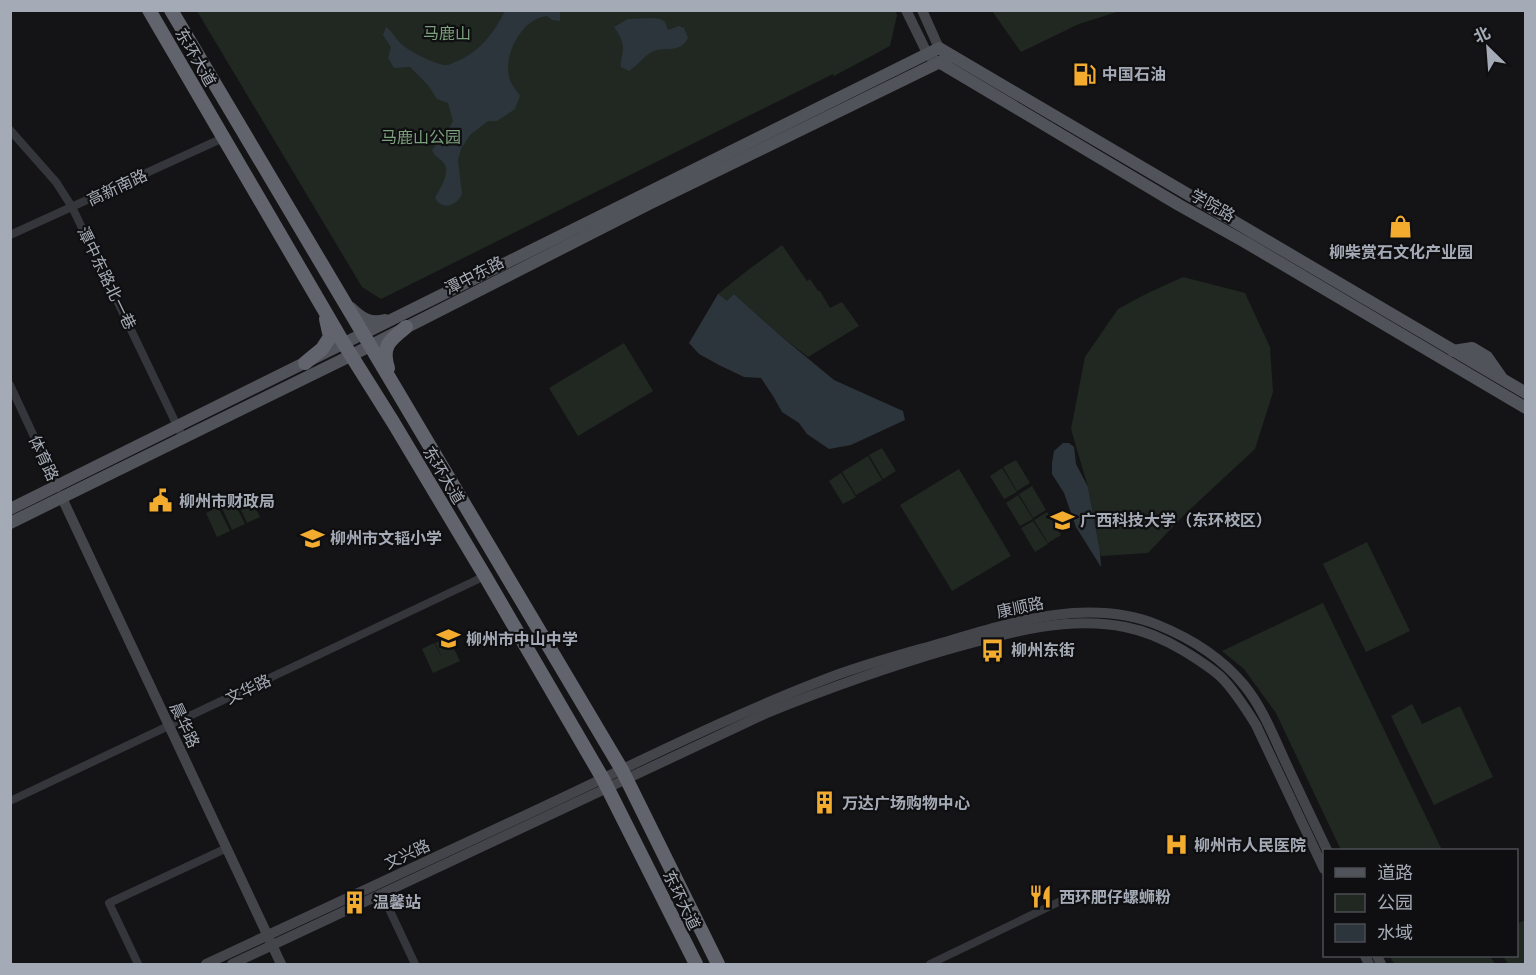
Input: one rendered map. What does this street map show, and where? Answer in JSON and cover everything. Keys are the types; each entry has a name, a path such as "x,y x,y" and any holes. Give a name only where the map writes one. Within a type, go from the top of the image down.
{"highway":[{"name":"东环大道","path":"149,10 320,303 485,576 606,783 696,964"},
{"name":"东环大道","path":"171,10 624,775 718,964"},
{"path":"309,369 330,337 328,323 320,303"},
{"path":"395,387 385,351 390,340 404,322"}],"main road":[{"path":"906,10 936,55"},
{"path":"922,10 936,55"},
{"name":"潭中东路","path":"10,509 60,492 183,438 348,349 649,204 936,55 952,56"},
{"name":"学院路","path":"936,55 1179,205 1526,408"},
{"name":"学院路","path":"952,56 1526,393"},
{"path":"340,297 358,316 369,321 404,322"},
{"path":"309,369 348,367 371,387"},
{"name":"潭中东路","path":"10,524 60,492 178,426 309,369"},
{"name":"晨华路","path":"60,492 281,964"},
{"name":"康顺路","path":"624,775 749,711 835,675 985,630 1065,614 1113,614 1139,618 1160,625 1212,654 1238,678 1268,725 1327,849"},
{"name":"康顺路","path":"624,775 850,680 912,660 1023,631 1058,625 1095,623 1126,627 1152,634 1176,646 1203,662 1222,678 1257,725 1323,867"},
{"name":"文兴路","path":"231,964 270,941 624,775"},
{"name":"文兴路","path":"206,964 270,941 382,894 606,783"}],"street":[{"name":"潭中东路北一巷","path":"10,130 57,182 72,207 183,438"},
{"name":"高新南路","path":"10,235 223,138"},
{"name":"体育路","path":"10,385 60,492"},
{"name":"文华路","path":"10,801 485,576"},
{"path":"138,964 110,903 227,848"},
{"path":"382,894 415,964"},
{"path":"930,964 1069,897"}],"green space":[{"name":"马鹿山公园","path":"895,10 897,15 890,46 834,76 833,74 381,299 362,287 197,11"},
{"path":"992,11 1120,11 1079,24 1021,52"},
{"path":"782,245 807,281 810,279 820,291 830,308 842,302 859,326 808,357 734,294 727,302 718,294"},
{"path":"1183,277 1245,293 1270,347 1273,392 1255,449 1185,514 1148,553 1101,556 1088,487 1071,429 1085,357 1118,309"},
{"path":"624,343 653,391 578,436 549,388"},
{"path":"882,448 896,471 883,479 869,455"},
{"path":"868,456 882,480 856,495 842,472"},
{"path":"1016,460 1030,483 1017,491 1003,467"},
{"path":"1002,468 1017,492 1004,499 990,476"},
{"path":"959,469 1011,556 952,591 900,505"},
{"path":"841,473 856,497 843,504 829,481"},
{"path":"1032,486 1046,510 1033,518 1019,494"},
{"path":"248,493 260,517 247,523 236,499"},
{"path":"1018,495 1033,519 1020,526 1006,503"},
{"path":"233,500 245,524 232,530 221,506"},
{"path":"218,507 230,531 217,537 206,513"},
{"path":"1047,512 1061,535 1048,543 1034,520"},
{"path":"1033,521 1048,544 1035,552 1021,528"},
{"path":"1367,542 1410,631 1366,652 1323,564"},
{"path":"1323,603 1442,849 1341,849 1276,713 1244,669 1222,651"},
{"path":"448,637 460,661 433,673 422,649 434,643 443,659 435,643"},
{"path":"1412,704 1422,724 1460,706 1493,777 1434,805 1391,716"},
{"path":"1525,920 1525,964 1508,964 1504,957 1518,957 1518,924"},
{"path":"1390,957 1491,957 1495,964 1394,964"}],"water":[{"path":"560,10 560,21 552,20 547,16 538,18 527,26 516,39 508,64 510,80 520,96 515,109 497,121 488,121 470,135 461,149 458,160 462,194 457,202 441,205 435,198 446,170 445,165 432,150 453,121 448,103 437,99 428,85 410,67 394,68 388,58 391,47 383,35 386,27 401,44 411,51 442,65 447,65 464,58 478,48 491,34 505,11"},
{"path":"652,18 665,22 668,30 679,26 684,28 688,38 676,48 649,53 629,71 621,67 623,44 614,27 628,19"},
{"path":"718,294 727,301 734,294 834,380 903,411 905,420 851,445 829,449 807,434 799,423 782,412 761,378 744,377 719,365 699,354 689,343"},
{"path":"1063,443 1069,443 1074,447 1076,464 1088,487 1101,567 1076,527 1064,493 1052,474 1054,451"}],"place":[{"name":"中国石油","path":"1084,74"},
{"name":"柳柴赏石文化产业园","path":"1401,227"},
{"name":"柳州市财政局","path":"161,501"},
{"name":"广西科技大学（东环校区）","path":"1062,520"},
{"name":"柳州市文韬小学","path":"312,538"},
{"name":"柳州市中山中学","path":"448,639"},
{"name":"柳州东街","path":"993,650"},
{"name":"万达广场购物中心","path":"824,803"},
{"name":"柳州市人民医院","path":"1176,845"},
{"name":"西环肥仔螺蛳粉","path":"1041,897"},
{"name":"温馨站","path":"355,902"}],"park label":[{"name":"马鹿山","path":"447,33"}]}
